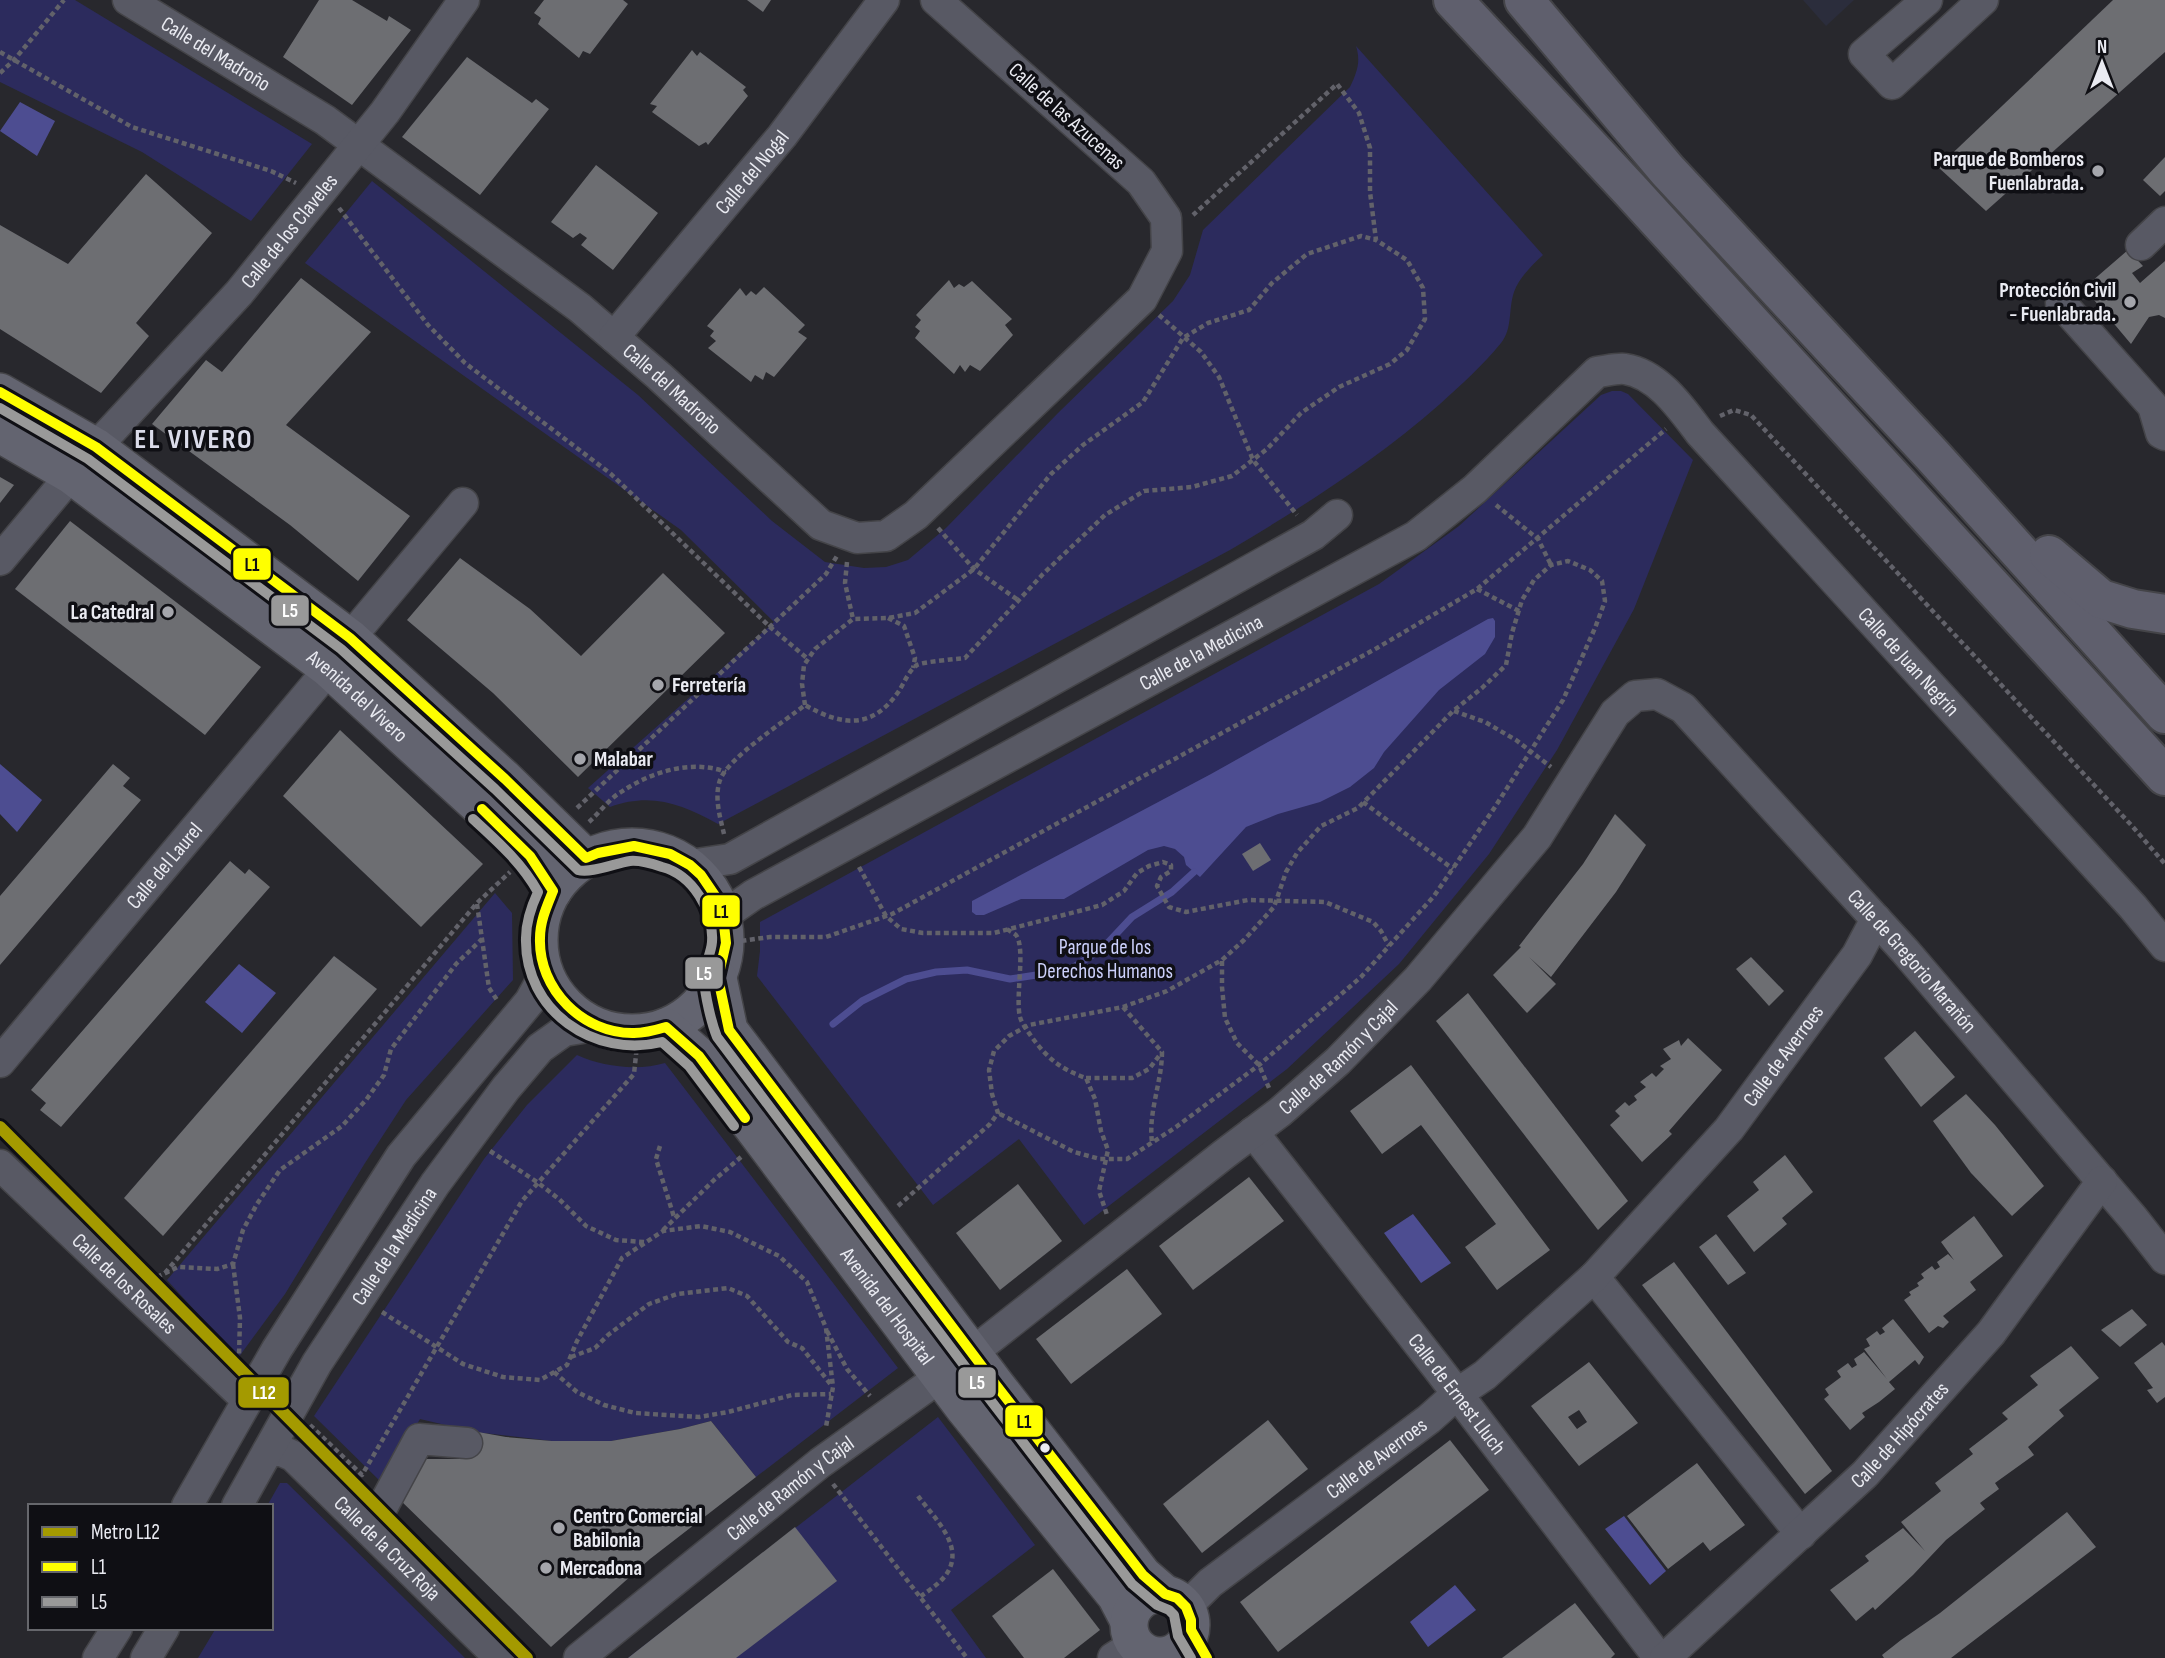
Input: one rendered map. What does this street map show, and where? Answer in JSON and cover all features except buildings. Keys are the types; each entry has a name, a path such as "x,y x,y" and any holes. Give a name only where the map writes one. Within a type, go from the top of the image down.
{"highway":[{"path":"1453,0 2165,776"},
{"path":"1524,0 1667,170 1932,455 2165,714"},
{"path":"1932,455 2101,599 2133,609 2165,614"}],"main road":[{"name":"Avenida del Vivero","path":"0,393 96,447 350,638 505,779 577,850"},
{"name":"Avenida del Vivero","path":"0,434 71,475 329,669 530,853 552,891"},
{"path":"634,846 670,854 690,866 716,897 725,929 718,978 697,1008 652,1030 630,1034 594,1026 565,1005 545,974 538,938 546,903 567,872 577,850 598,853 634,846"},
{"name":"Avenida del Hospital","path":"718,978 729,1030 1143,1575 1187,1622"},
{"name":"Avenida del Hospital","path":"652,1030 699,1056 940,1377 1116,1596 1138,1647"},
{"path":"1153,1594 1187,1622 1187,1641 1179,1650 1168,1655 1138,1647 1133,1609 1141,1599 1153,1594"}],"street":[{"name":"Calle del Madroño","path":"128,0 324,120 580,308 821,525 857,538 886,536 921,509 1142,299 1166,245"},
{"name":"Calle de los Claveles","path":"96,447 239,293 321,194 385,112 464,0"},
{"name":"Calle del Nogal","path":"614,337 782,136 884,0"},
{"name":"Calle de las Azucenas","path":"936,0 1141,182 1166,218 1166,245"},
{"path":"1927,0 1864,54 1892,84 1983,0"},
{"path":"2141,245 2165,222"},
{"path":"2061,303 2159,406 2161,433 2165,435"},
{"name":"Calle de la Medicina","path":"725,929 753,895 1416,536 1475,489 1597,372 1624,369 1651,378"},
{"name":"Calle de Juan Negrín","path":"1651,378 1997,755 2165,946"},
{"path":"0,560 71,475"},
{"path":"350,638 463,503"},
{"path":"690,866 730,859 1312,535 1337,515"},
{"name":"Calle del Laurel","path":"0,1062 329,669"},
{"name":"Calle de Gregorio Marañón","path":"1635,696 1657,694 1683,708 1876,919 2102,1181 2165,1259"},
{"name":"Calle de Ramón y Cajal","path":"972,1353 1280,1112 1338,1061 1418,979 1538,837 1615,713 1635,696"},
{"name":"Calle de Averroes","path":"1187,1622 1210,1583 1485,1375 1594,1277 1729,1129 1857,955 1876,919"},
{"path":"188,1504 243,1396 277,1349 401,1156 530,1001 545,974"},
{"name":"Calle de la Medicina","path":"238,1504 317,1363 435,1184 506,1088 540,1048 565,1031 594,1026"},
{"name":"Calle de Ernest Lluch","path":"1252,1132 1659,1658"},
{"name":"Calle de los Rosales","path":"0,1165 243,1396"},
{"name":"Calle de Hipócrates","path":"1665,1658 1865,1474 1991,1333 2102,1181"},
{"path":"1594,1277 1801,1534"},
{"name":"Calle de Ramón y Cajal","path":"579,1658 820,1463 940,1377"},
{"path":"369,1530 419,1439 467,1443"},
{"name":"Calle de la Cruz Roja","path":"268,1451 282,1451 293,1456 500,1658"},
{"path":"98,1658 116,1630"},
{"path":"146,1658 163,1630"}],"path":[{"path":"0,73 64,0"},
{"path":"0,52 132,127 271,171 321,194 337,205 428,325 465,363 611,474 770,627 808,659"},
{"path":"1166,245 1337,84 1359,113 1370,148 1370,192 1376,240"},
{"path":"805,705 802,684 804,665 815,649 853,619 888,618 915,613 974,569 1051,474 1083,445 1143,402 1183,338 1208,323 1249,310 1272,283 1307,254 1361,236 1376,240 1407,260 1423,288 1424,319 1407,350 1399,357 1390,364 1339,387 1301,413 1267,449 1232,476 1192,487 1144,491 1105,514 1018,600 965,658 919,663 912,669"},
{"path":"1142,299 1200,352 1219,377 1253,460 1312,535"},
{"path":"725,929 770,937 827,937 887,916 1377,648 1477,589 1538,538 1692,423 1716,418 1734,410 1751,415 2165,864"},
{"path":"1475,489 1538,538 1551,565"},
{"path":"921,509 974,569 1018,600"},
{"path":"1568,561 1590,570 1602,581 1605,601 1563,700 1434,896 1361,977 1259,1065 1127,1159 1104,1159 1074,1152 998,1113 989,1070 994,1051 1009,1036 1042,1022 1123,1007 1167,991 1222,960 1274,907 1286,872 1297,853 1321,826 1358,808 1453,711 1506,665 1518,611 1534,580 1551,565 1568,561"},
{"path":"1477,589 1518,611"},
{"path":"805,705 837,721 857,721 879,712 897,694 912,669 915,658 904,626 888,618"},
{"path":"730,859 718,807 720,781 732,762 805,705"},
{"path":"1453,711 1485,722 1531,751 1572,782"},
{"path":"577,850 619,793 655,774 696,765 726,772"},
{"path":"1363,802 1453,869"},
{"path":"847,844 887,916 901,929 923,933 994,933 1102,905 1124,891 1138,873 1163,862 1171,865 1171,871 1161,877 1157,886 1169,907 1186,912 1248,900 1325,902 1373,922 1389,946"},
{"path":"477,903 489,988 513,1022"},
{"path":"1007,929 1016,935 1020,947 1020,1017 1044,1055 1072,1073 1086,1078 1132,1078 1149,1069 1162,1052"},
{"path":"243,1396 240,1318 233,1264 243,1230 280,1170 342,1126 366,1100 384,1075 391,1049 456,964 482,939"},
{"path":"1222,960 1225,1018 1237,1043 1259,1065 1280,1112"},
{"path":"1123,1007 1162,1052 1162,1067 1151,1128 1152,1142"},
{"path":"302,1417 362,1475 522,1201 634,1074 652,1030"},
{"path":"1086,1078 1095,1099 1108,1150 1099,1191 1115,1239"},
{"path":"876,1225 990,1125 998,1113"},
{"path":"469,1139 537,1182 586,1226 616,1240 645,1242"},
{"path":"660,1146 656,1159 675,1218"},
{"path":"360,1298 463,1364 503,1377 540,1380 567,1365 622,1258 663,1231 738,1158 767,1147"},
{"path":"663,1231 701,1226 730,1232 779,1256 807,1282 847,1369 887,1415"},
{"path":"131,1289 178,1267 217,1269 233,1264"},
{"path":"571,1357 595,1348 649,1304 677,1294 728,1288 747,1296 788,1342 802,1348 833,1387"},
{"path":"826,1328 833,1387 820,1463 839,1493 967,1658"},
{"path":"554,1372 577,1392 604,1405 635,1413 699,1417 792,1395 831,1394"},
{"path":"918,1496 943,1528 953,1548 954,1559 944,1577 919,1597"}],"shaded area":[{"path":"1803,0 1854,0 1826,26"},
{"path":"20,102 55,121 37,156 0,131"},
{"path":"1493,618 1495,637 1485,654 1439,690 1384,752 1374,768 1350,787 1320,802 1246,827 1200,877 1186,865 1184,857 1175,849 1164,846 1148,850 1064,899 1021,899 984,915 972,912 972,901 1211,774"},
{"path":"0,764 42,800 17,832 0,814"},
{"path":"239,964 276,993 242,1033 205,1002"},
{"path":"1413,1214 1451,1263 1421,1283 1384,1233"},
{"path":"1624,1516 1666,1571 1650,1585 1605,1529"},
{"path":"1455,1585 1476,1610 1428,1647 1410,1622"}],"green space":[{"path":"0,0 75,0 312,144 251,221 142,152 0,82"},
{"path":"1356,46 1543,255 1516,287 1509,325 1501,343 1456,390 1390,445 1258,533 718,824 666,802 639,801 610,807 588,788 774,622 681,530 305,263 372,181 638,395 772,521 825,562 864,568 886,567 908,560 946,528 1058,413 1173,301 1190,275 1203,230 1350,87 1358,67"},
{"name":"Parque de los Derechos Humanos","path":"1612,391 1628,394 1693,460 1634,609 1557,750 1489,854 1399,964 1287,1069 1084,1225 1019,1139 933,1205 757,976 760,922 1379,584 1459,526 1601,395"},
{"path":"495,893 512,913 513,980 406,1100 285,1294 238,1358 167,1280"},
{"path":"577,1055 621,1066 644,1067 665,1063 898,1368 756,1477 711,1421 611,1441 552,1441 475,1432 420,1419 382,1483 314,1416 484,1159 527,1105"},
{"path":"938,1417 1035,1545 951,1610 986,1658 628,1658"},
{"path":"280,1483 287,1483 465,1658 198,1658 215,1630 273,1630 273,1504 268,1504"}],"waterway":[{"path":"833,1024 862,1001 906,979 936,972 967,970 1010,979 1069,970 1102,949 1132,917 1172,892 1194,872"}],"metro line":[{"name":"L12","path":"0,1127 527,1658"}],"transit line":[{"name":"L1","path":"0,392 96,447 350,638 505,779 586,858 634,846 670,854 690,865 701,875 716,897 723,916 726,943 718,978 729,1030 996,1385 1143,1575 1165,1594 1177,1598 1186,1607 1191,1620 1191,1630 1207,1658"},
{"name":"L5","path":"0,408 88,459 341,649 495,789 578,870 630,861 642,862 673,871 692,886 705,907 712,930 704,979 717,1037 1132,1584 1174,1615 1178,1636 1191,1658"},
{"name":"L1","path":"482,809 530,856 553,891 544,914 540,938 541,957 555,991 581,1017 598,1026 638,1033 666,1027 699,1056 745,1118"},
{"name":"L5","path":"473,819 517,862 538,892 531,909 526,938 529,964 537,987 550,1007 568,1024 589,1036 612,1043 637,1045 662,1042 689,1066 734,1126"}],"place":[{"name":"Parque de Bomberos Fuenlabrada.","path":"2098,171"},
{"name":"Protección Civil - Fuenlabrada.","path":"2130,302"},
{"name":"La Catedral","path":"168,612"},
{"name":"Ferretería","path":"658,685"},
{"name":"Malabar","path":"580,759"},
{"name":"Centro Comercial Babilonia","path":"559,1528"},
{"name":"Mercadona","path":"546,1568"}],"district":[{"name":"EL VIVERO","path":"194,438"}]}
